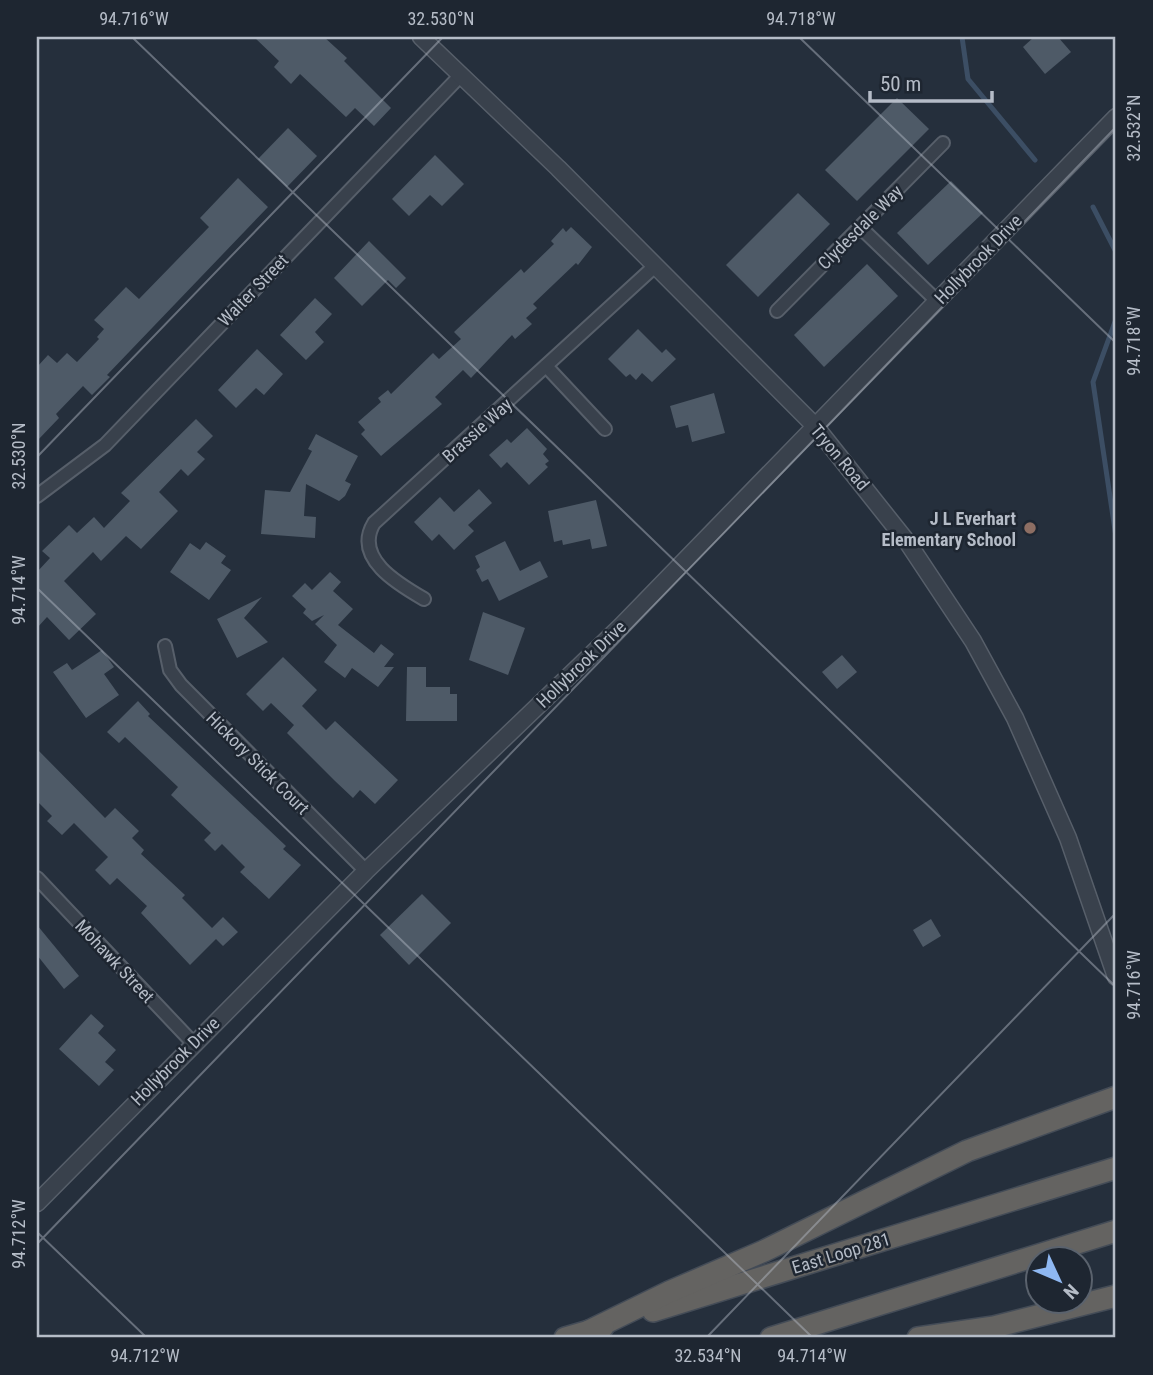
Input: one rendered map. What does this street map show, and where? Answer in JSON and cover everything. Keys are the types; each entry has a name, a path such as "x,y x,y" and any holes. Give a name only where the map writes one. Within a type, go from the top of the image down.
{"highway":[{"path":"589,1331 669,1292 734,1265 967,1152 1116,1097"},
{"name":"East Loop 281","path":"565,1338 1116,1168"},
{"path":"771,1338 1116,1231"},
{"path":"918,1338 994,1327 1116,1296"}],"street":[{"name":"Tryon Road","path":"421,37 814,426 915,553 995,679 1032,753 1068,838 1116,978"},
{"name":"Walter Street","path":"37,496 105,444 461,75"},
{"name":"Hollybrook Drive","path":"37,1203 192,1042 621,626 1116,117"},
{"name":"Clydesdale Way","path":"778,310 943,143"},
{"path":"860,227 937,301"},
{"name":"Brassie Way","path":"424,599 396,582 373,558 368,543 372,527 655,266"},
{"path":"546,366 605,429"},
{"name":"Hickory Stick Court","path":"165,646 170,670 181,685 366,871"},
{"name":"Mohawk Street","path":"37,878 192,1042"}],"building":[{"path":"254,37 324,37 347,58 344,61 391,108 374,126 355,108 346,117 300,74 291,84 274,67 279,61"},
{"path":"1034,37 1058,37 1071,52 1045,74 1023,47"},
{"path":"897,98 929,129 857,201 825,170"},
{"path":"288,128 317,156 287,187 258,159"},
{"path":"435,155 464,184 442,206 430,195 409,216 392,199"},
{"path":"238,178 268,207 107,375 110,377 92,395 83,386 56,414 59,418 37,441 37,367 48,355 57,363 67,353 77,362 99,339 97,337 104,329 94,320 126,287 139,299 209,227 200,218"},
{"path":"951,181 983,213 928,265 897,233"},
{"path":"798,193 830,224 758,297 726,265"},
{"path":"571,227 592,247 578,265 576,263 533,304 537,308 526,318 532,324 515,339 512,335 471,378 463,370 435,397 442,404 381,456 361,434 365,430 358,422 381,402 378,398 388,390 391,394 433,353 439,359 461,339 454,332 521,269 524,273 554,244 551,241 563,228 566,232"},
{"path":"369,241 406,278 396,288 388,280 362,306 334,278"},
{"path":"867,264 898,296 824,367 794,335"},
{"path":"315,298 332,314 315,332 324,342 306,360 280,335"},
{"path":"638,329 662,353 666,349 676,359 652,382 642,373 636,380 630,374 626,377 608,359"},
{"path":"257,349 283,374 264,395 256,388 236,408 218,390"},
{"path":"714,393 725,433 692,442 688,425 676,428 670,406"},
{"path":"196,419 213,436 197,452 205,459 188,476 181,469 159,492 178,511 141,549 126,536 101,561 93,552 64,581 96,614 69,640 47,617 37,628 37,572 50,558 42,551 69,525 77,533 94,517 104,528 130,501 121,493"},
{"path":"527,428 547,449 543,454 549,461 545,464 548,467 529,485 507,462 501,468 489,455 507,439 511,443"},
{"path":"316,434 358,456 345,481 351,484 345,496 339,501 306,484 304,516 316,517 315,538 261,534 265,490 290,492 312,451 308,449"},
{"path":"479,489 492,503 468,525 474,531 454,550 439,534 432,541 414,522 440,497 454,512"},
{"path":"596,500 607,546 592,549 590,539 563,545 562,540 554,542 548,511"},
{"path":"505,541 520,571 540,561 548,577 499,601 488,579 482,582 476,570 480,567 475,556"},
{"path":"206,542 226,556 221,563 231,570 209,600 170,572 190,543 200,550"},
{"path":"330,572 341,582 333,591 353,609 338,625 374,653 381,644 394,654 384,667 394,667 378,687 352,668 345,678 324,662 337,645 315,624 324,615 312,621 303,613 306,609 292,596 305,583 312,590"},
{"path":"262,597 244,618 268,642 237,658 217,619"},
{"path":"483,612 525,628 508,675 469,660"},
{"path":"102,650 114,667 104,674 119,695 86,718 53,672 67,663 72,670"},
{"path":"842,655 857,672 837,689 822,672"},
{"path":"283,657 317,690 302,706 326,730 335,721 398,780 375,804 360,790 353,798 287,733 294,725 271,703 263,711 246,694"},
{"path":"407,667 426,667 426,687 450,687 450,694 457,694 457,721 406,721"},
{"path":"138,701 150,714 148,716 286,846 283,849 301,865 269,899 240,872 245,867 222,844 215,851 204,840 211,833 171,795 178,787 125,737 119,743 107,732"},
{"path":"37,749 105,818 115,808 139,831 132,838 144,850 141,854 185,895 182,898 212,928 223,917 238,932 223,946 216,939 190,965 141,913 147,906 117,878 110,885 95,870 108,857 74,823 62,835 47,821 52,816 37,801"},
{"path":"422,894 451,923 409,965 380,935"},
{"path":"931,919 941,936 923,947 913,930"},
{"path":"37,925 79,976 64,989 37,955"},
{"path":"91,1014 104,1026 98,1033 116,1050 105,1062 114,1070 99,1086 59,1049"}],"waterway":[{"path":"962,37 968,79 1035,160"},
{"path":"1093,207 1116,252"},
{"path":"1116,319 1093,382 1116,537"}],"place":[{"name":"J L Everhart Elementary School","path":"1030,528"}]}
